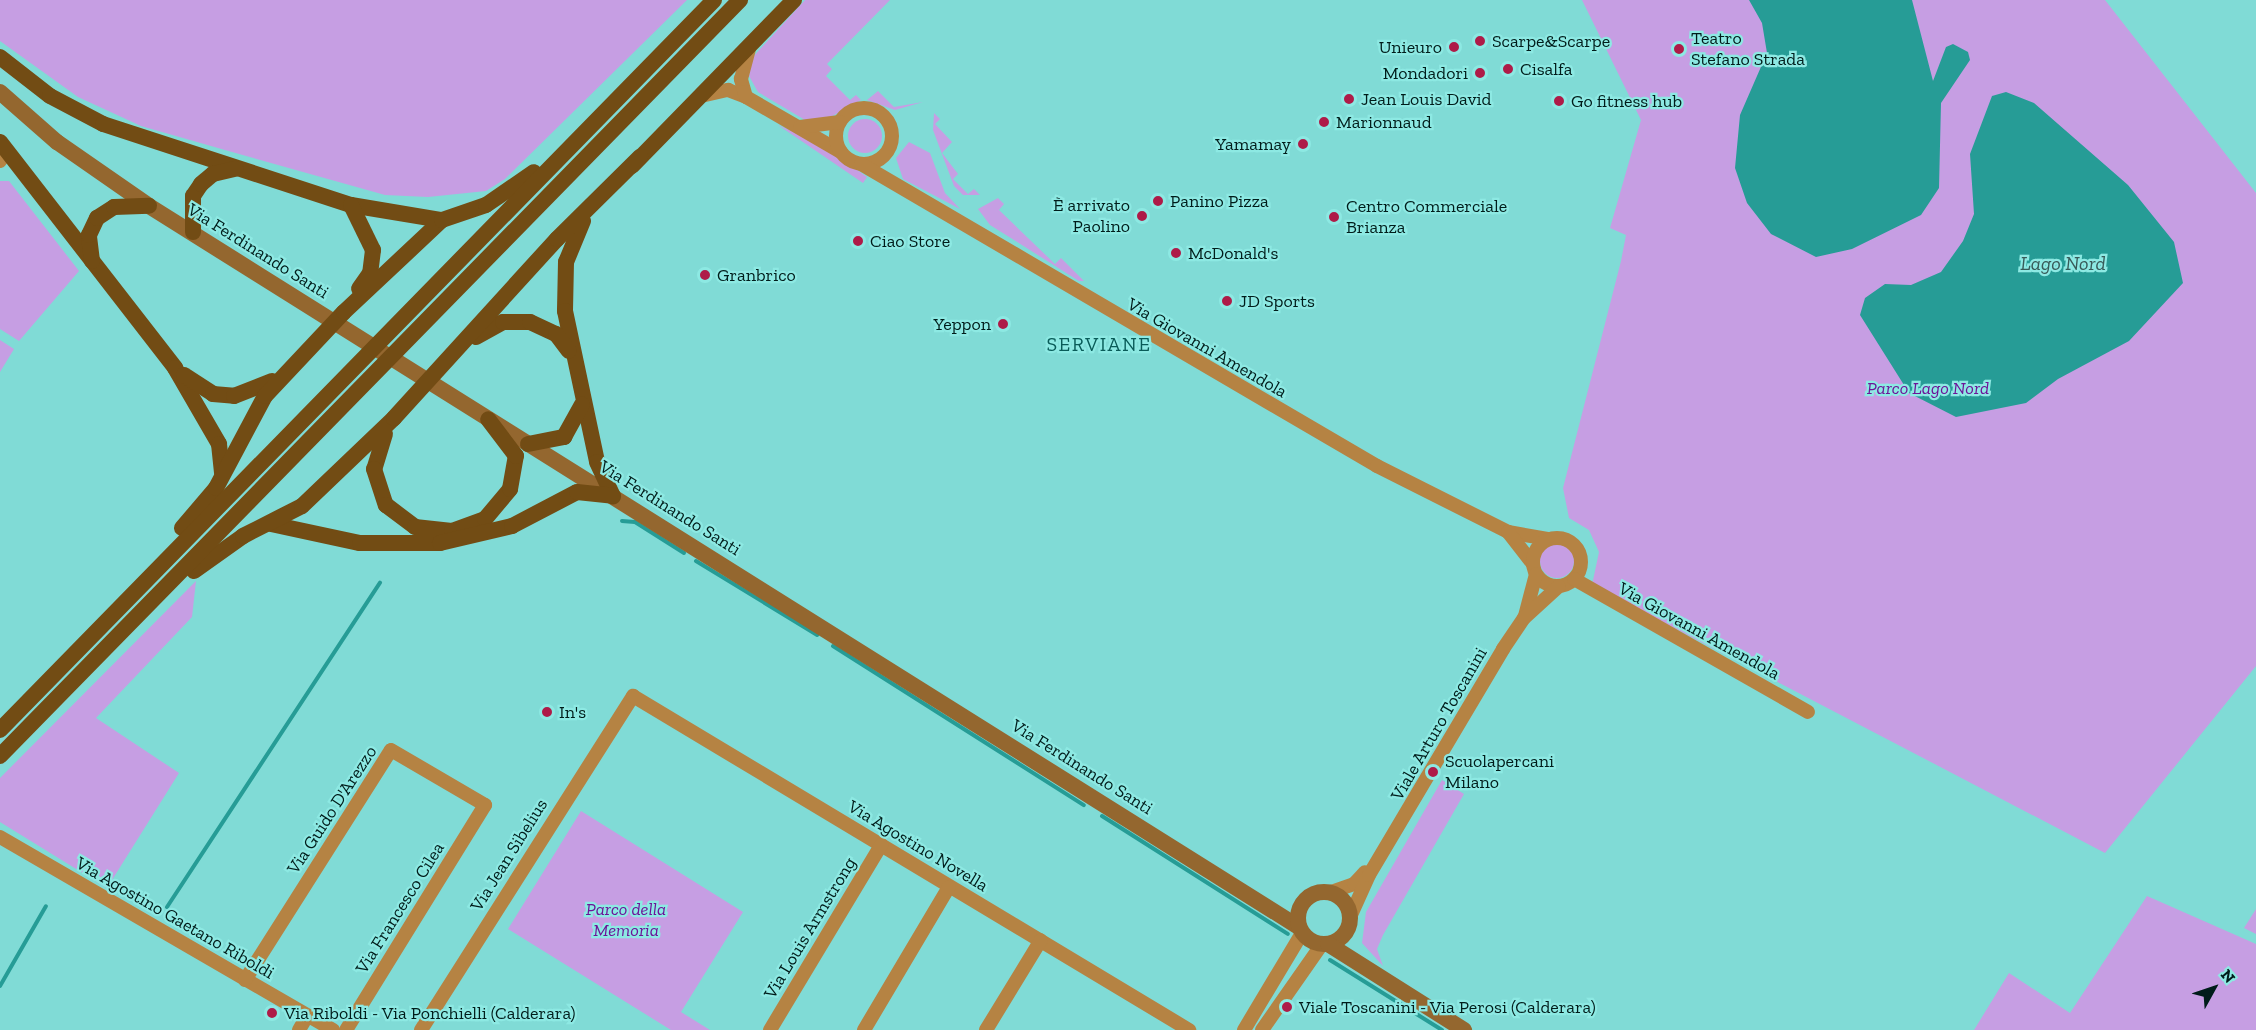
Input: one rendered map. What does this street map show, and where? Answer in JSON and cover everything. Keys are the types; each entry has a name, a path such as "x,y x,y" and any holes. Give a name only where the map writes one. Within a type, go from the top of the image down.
{"highway":[{"path":"0,730 714,0"},
{"path":"0,756 740,0"},
{"path":"114,640 216,552 302,506 394,418 459,351 557,239 794,0"},
{"path":"0,57 70,108 236,169 351,206 442,220"},
{"path":"2,151 92,261 174,368 219,444 221,479"},
{"path":"613,496 599,470 582,405 562,287 574,237 640,157"},
{"path":"158,568 163,549 221,479 246,424 289,368 344,312 442,220 486,205 538,168 554,165"},
{"path":"193,232 193,196 201,184 213,174 236,169"},
{"path":"92,261 89,235 97,218 114,207 149,206"},
{"path":"344,312 370,273 373,250 351,206"},
{"path":"459,351 492,326 518,321 547,328 573,357"},
{"path":"174,368 204,390 234,396 261,388 289,368"},
{"path":"528,444 564,437 582,405"},
{"path":"394,418 376,449 377,489 400,519 442,531 485,519 510,489 516,456 488,419"},
{"path":"271,524 360,543 440,543 512,526 577,492 613,496"}],"main road":[{"path":"0,92 57,142"},
{"path":"0,107 57,142"},
{"name":"Via Ferdinando Santi","path":"57,142 149,206 1266,905 1301,930"},
{"path":"1266,905 1303,902 1328,892 1345,904 1358,955 1377,975"},
{"path":"1303,902 1301,930 1464,1030"},
{"path":"1325,944 1349,923"}],"street":[{"path":"746,97 741,66 752,43"},
{"path":"699,97 728,90 746,97 861,164 885,155"},
{"path":"800,127 840,122 859,108 879,112 892,133 885,155 894,185"},
{"path":"840,122 836,139 841,152"},
{"name":"Via Giovanni Amendola","path":"861,164 1360,456 1508,532 1547,539"},
{"name":"Via Giovanni Amendola","path":"1508,532 1534,569"},
{"path":"1562,538 1579,551 1581,565 1574,579 1559,586 1534,569 1536,549 1547,539 1562,538"},
{"name":"Viale Arturo Toscanini","path":"1524,618 1534,569"},
{"name":"Via Giovanni Amendola","path":"1574,579 1808,712"},
{"name":"Viale Arturo Toscanini","path":"1349,923 1386,849 1524,618 1559,586"},
{"name":"Via Agostino Novella","path":"628,699 639,697 949,887 1189,1030"},
{"name":"Via Jean Sibelius","path":"421,1030 628,699"},
{"name":"Via Guido D'Arezzo","path":"245,980 391,750 485,805"},
{"name":"Via Francesco Cilea","path":"346,1030 485,805"},
{"name":"Via Agostino Gaetano Riboldi","path":"0,837 333,1030"},
{"name":"Via Louis Armstrong","path":"770,1030 881,845"},
{"name":"Viale Arturo Toscanini","path":"1328,892 1354,884 1386,849"},
{"path":"864,1030 949,887"},
{"path":"1244,1030 1301,930"},
{"path":"986,1030 1041,940"},
{"path":"1262,1030 1325,944"},
{"path":"299,1030 307,1016"}],"green space":[{"path":"0,0 687,0 505,179 486,191 428,197 385,195 141,126 78,97 0,41"},
{"path":"805,0 890,0 827,64 832,69 826,76 850,100 856,95 861,100 827,119 805,120 758,92 749,76 752,58"},
{"name":"Parco Lago Nord","path":"1582,0 2105,0 2256,193 2256,666 2105,853 1592,585 1599,552 1589,530 1569,518 1563,488 1621,261 1626,235 1610,228 1641,120"},
{"path":"878,91 894,107 923,102 895,110 867,100"},
{"path":"934,113 940,119 935,124 952,142 942,153 958,174 953,179 968,194 974,189 980,195 963,195 954,186 933,130"},
{"path":"865,119 877,124 882,136 877,148 865,153 853,148 848,136 853,124"},
{"path":"778,125 821,144 867,177 863,183"},
{"path":"909,142 930,153 945,193 960,209 903,179 896,158"},
{"path":"0,181 9,181 79,271 19,341 0,329"},
{"path":"998,198 1004,204 999,210 1055,264 1061,258 1084,281 1079,281 990,225 978,209"},
{"path":"0,340 14,349 0,372"},
{"path":"1557,544 1569,549 1574,561 1569,573 1557,578 1545,573 1540,561 1545,549"},
{"path":"196,581 192,617 96,718 179,773 107,888 0,822 0,778"},
{"path":"1442,780 1464,794 1383,935 1377,949 1383,966 1362,943 1366,912"},
{"name":"Parco della Memoria","path":"581,811 743,912 681,1012 710,1030 671,1030 508,929"},
{"path":"2147,896 2256,944 2256,1030 1974,1030 2009,973 2070,1013"},
{"path":"2256,909 2256,934 2244,928"}],"water":[{"path":"1749,0 1912,0 1933,81 1946,47 1953,44 1968,52 1970,60 1941,103 1939,188 1921,215 1852,249 1816,257 1771,234 1747,203 1735,168 1740,115 1767,53 1762,23"},
{"name":"Lago Nord","path":"2006,92 2034,103 2128,185 2174,242 2183,283 2129,341 2058,379 2026,403 1956,417 1909,393 1860,315 1865,298 1885,284 1911,285 1941,272 1963,241 1974,214 1970,154 1992,96"}],"waterway":[{"path":"622,521 635,522 684,553"},
{"path":"696,561 817,635"},
{"path":"167,907 380,583"},
{"path":"833,646 1084,805"},
{"path":"1102,816 1288,934"},
{"path":"0,986 46,906"},
{"path":"1330,960 1442,1030"}],"place":[{"name":"Scarpe&Scarpe","path":"1480,41"},
{"name":"Unieuro","path":"1454,47"},
{"name":"Teatro Stefano Strada","path":"1679,49"},
{"name":"Cisalfa","path":"1508,69"},
{"name":"Mondadori","path":"1480,73"},
{"name":"Jean Louis David","path":"1349,99"},
{"name":"Go fitness hub","path":"1559,101"},
{"name":"Marionnaud","path":"1324,122"},
{"name":"Yamamay","path":"1303,144"},
{"name":"Panino Pizza","path":"1158,201"},
{"name":"È arrivato Paolino","path":"1142,216"},
{"name":"Centro Commerciale Brianza","path":"1334,217"},
{"name":"Ciao Store","path":"858,241"},
{"name":"McDonald's","path":"1176,253"},
{"name":"Granbrico","path":"705,275"},
{"name":"JD Sports","path":"1227,301"},
{"name":"Yeppon","path":"1003,324"},
{"name":"In's","path":"547,712"},
{"name":"Scuolapercani Milano","path":"1433,772"},
{"name":"Viale Toscanini - Via Perosi (Calderara)","path":"1287,1007"},
{"name":"Via Riboldi - Via Ponchielli (Calderara)","path":"272,1013"}],"district":[{"name":"SERVIANE","path":"1099,344"}]}
